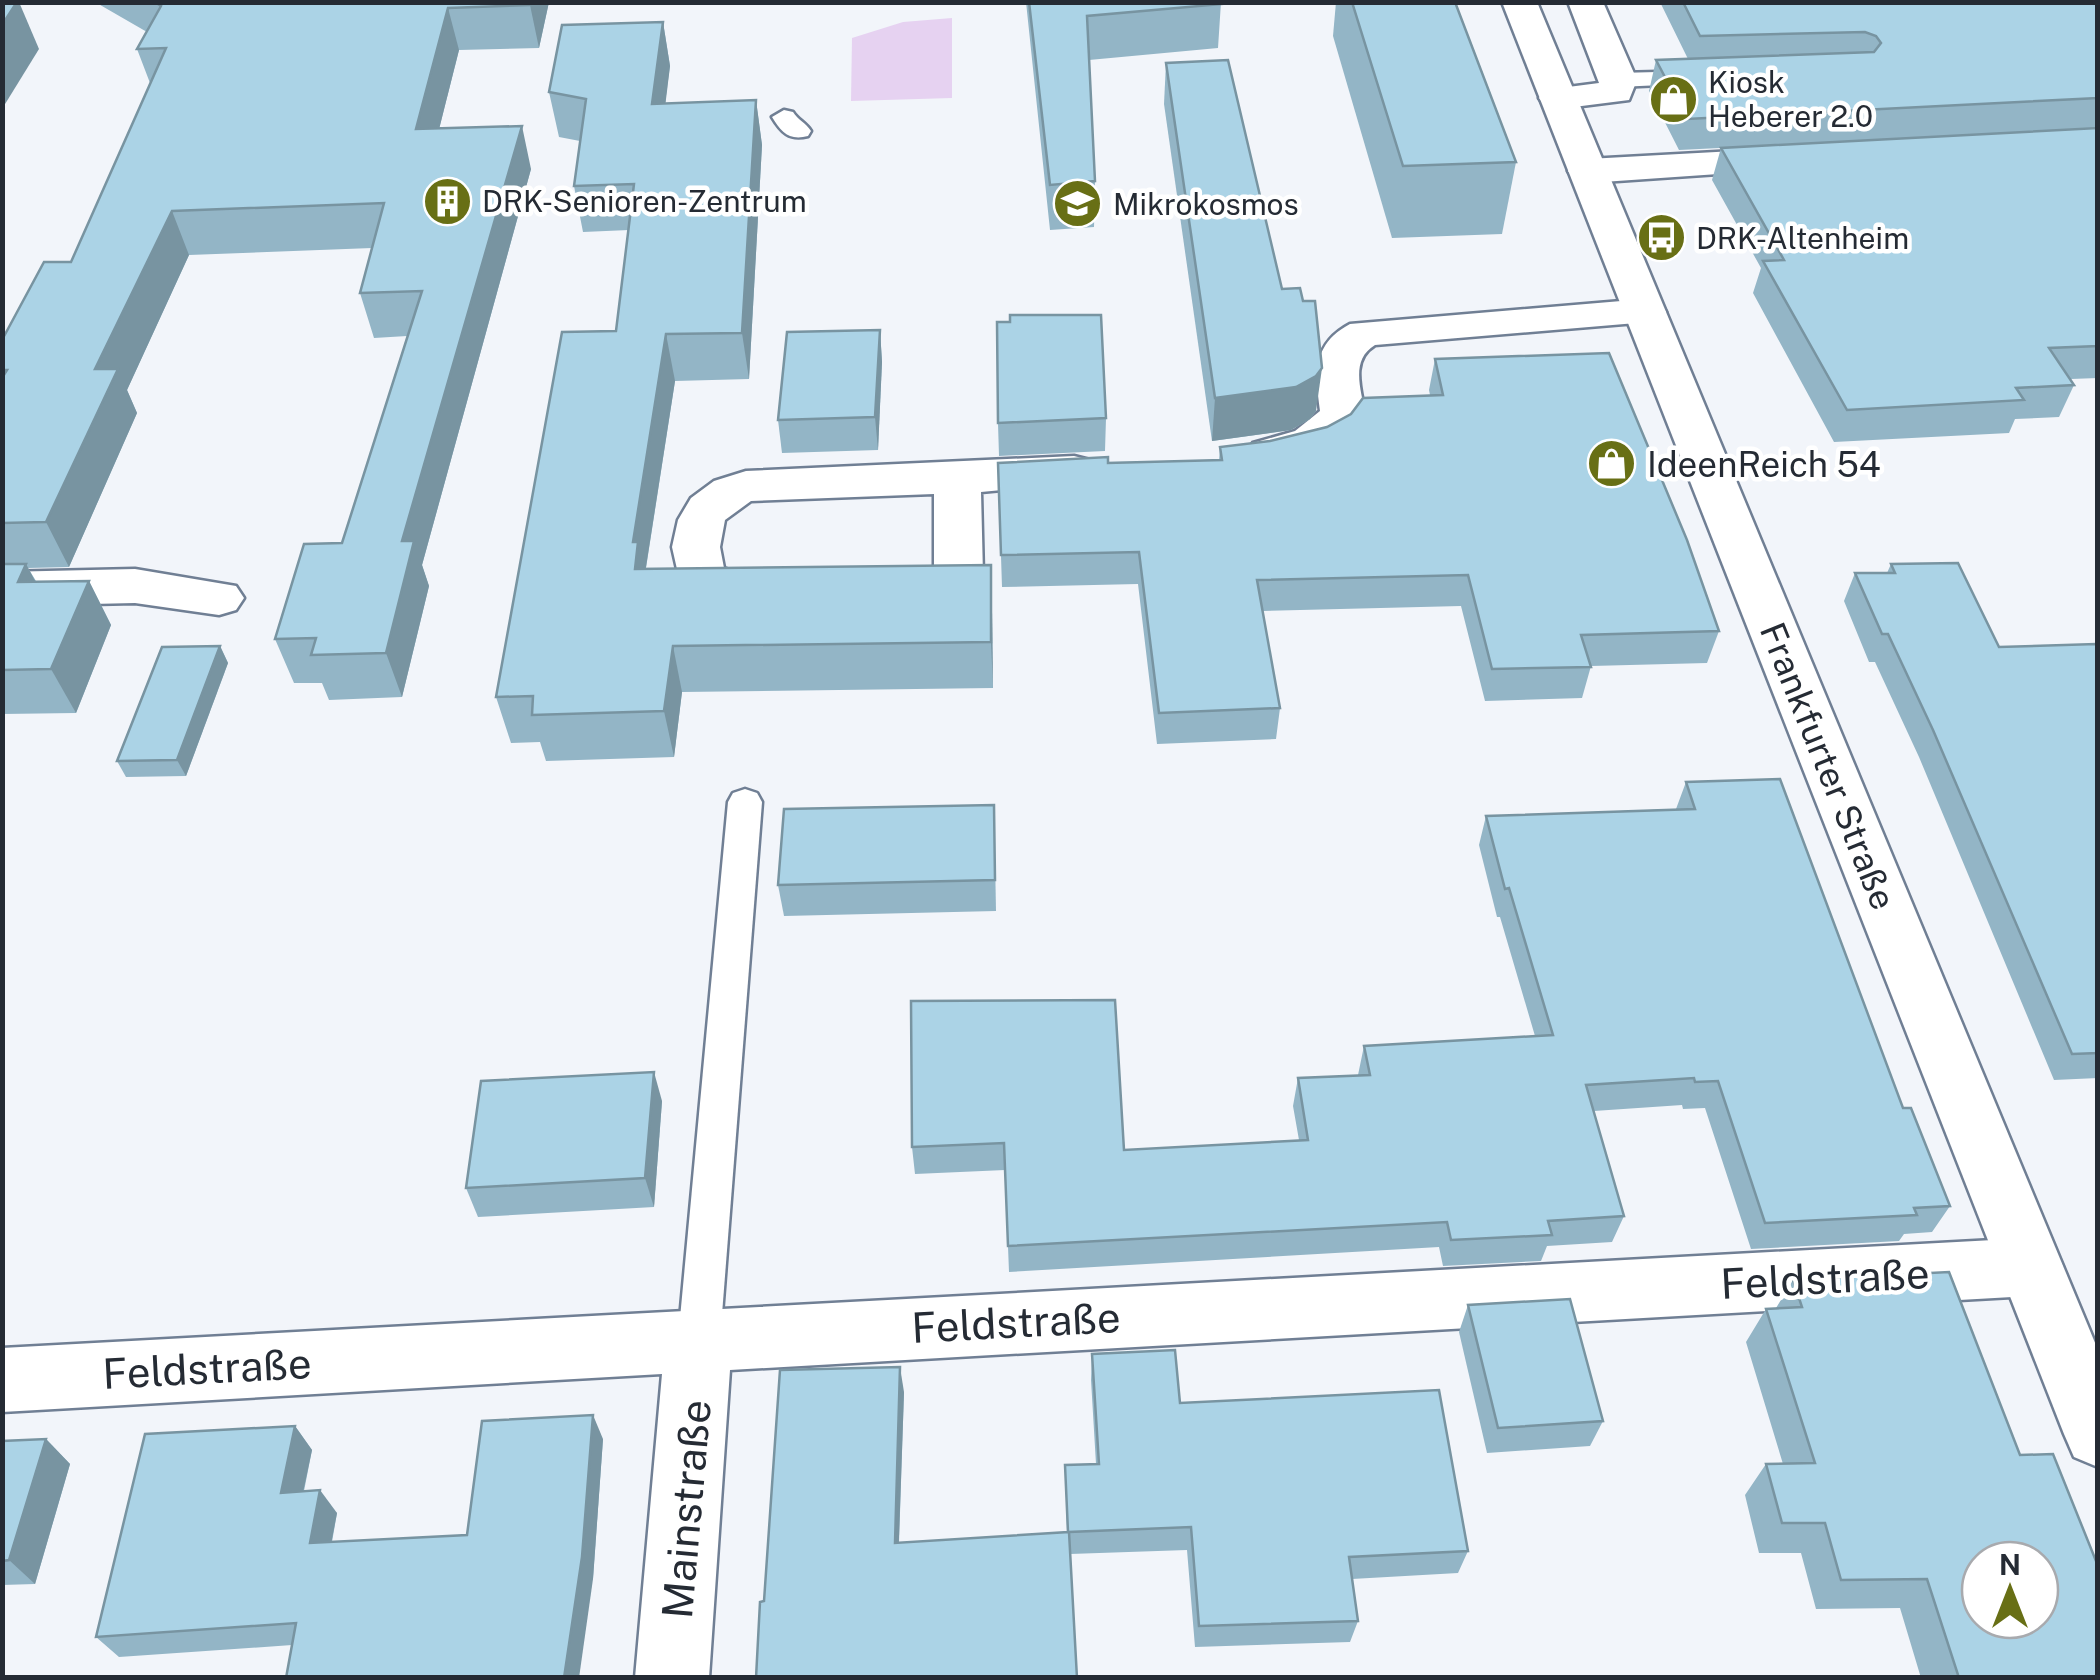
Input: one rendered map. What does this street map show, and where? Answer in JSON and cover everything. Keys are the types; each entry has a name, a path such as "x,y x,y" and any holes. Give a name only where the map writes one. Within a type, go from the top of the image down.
{"street":[{"name":"Frankfurter Straße","path":"1520,2 2030,1267 2090,1394"},
{"path":"1558,98 1616,92 1618,80 1586,2"},
{"path":"1588,172 1823,158"},
{"path":"1228,459 1306,446 1329,432 1342,413 1336,368 1340,353 1348,340 1365,333 1645,312"},
{"path":"958,478 959,575 951,583 934,588 751,595 727,590 703,578 695,558 702,519 710,503 724,492 746,486 1112,469"},
{"path":"2,588 135,586 219,598"},
{"name":"Feldstraße","path":"2,1380 2030,1267"},
{"name":"Mainstraße","path":"672,1678 700,1340"}],"lane":[{"path":"1618,80 1717,77"},
{"path":"700,1340 745,802"}],"shaded area":[{"path":"952,18 952,98 851,101 852,38 903,22"}],"building":[{"path":"2,2 17,2 2,25"},
{"path":"155,2 531,2 448,8 416,129 522,126 402,541 414,541 386,653 311,655 316,638 275,639 304,544 342,543 422,291 360,293 384,203 172,211 95,369 118,369 46,522 2,523 2,378 7,370 2,370 2,340 44,262 71,262 166,48 137,49 161,6"},
{"path":"1029,2 1222,4 1087,16 1095,181 1050,185"},
{"path":"1352,2 1455,2 1516,162 1403,166"},
{"path":"1683,2 2098,2 2098,98 1687,119 1656,60 1874,52 1881,43 1865,32 1700,36"},
{"path":"663,22 652,104 756,100 742,333 666,334 633,542 638,542 635,569 991,565 991,642 673,646 664,711 532,715 533,696 496,697 562,332 616,331 634,184 574,186 586,99 549,92 562,25"},
{"path":"1228,60 1282,289 1300,288 1303,301 1315,301 1322,368 1296,387 1215,398 1166,63"},
{"path":"2098,128 2098,346 2049,348 2074,385 2016,388 2024,400 1847,410 1763,261 1784,260 1721,148"},
{"path":"1010,315 1101,315 1106,418 998,423 997,322 1010,322"},
{"path":"880,330 875,417 778,420 787,332"},
{"path":"1609,353 1687,540 1719,631 1581,635 1591,667 1492,669 1468,575 1257,580 1280,708 1159,713 1139,552 1001,555 998,463 1108,457 1108,463 1222,460 1220,447 1270,441 1327,427 1351,414 1363,398 1443,395 1435,359"},
{"path":"1958,563 1999,647 2098,647 2098,1053 2072,1054 1933,730 1855,573 1895,573 1891,564"},
{"path":"2,564 26,564 18,582 89,581 51,669 2,670"},
{"path":"220,646 177,760 117,761 162,647"},
{"path":"1780,779 1903,1108 1911,1108 1950,1206 1914,1208 1917,1215 1765,1223 1718,1081 1695,1082 1694,1078 1586,1085 1624,1216 1548,1221 1552,1235 1451,1240 1447,1222 1008,1246 1004,1143 912,1147 911,1001 1115,1000 1124,1150 1308,1140 1298,1078 1370,1075 1364,1046 1553,1035 1509,888 1505,889 1486,816 1695,809 1686,782"},
{"path":"994,805 995,880 778,885 784,809"},
{"path":"654,1072 645,1178 466,1188 481,1081"},
{"path":"1949,1272 2020,1455 2053,1454 2098,1566 2098,1678 1959,1678 1927,1579 1841,1580 1825,1523 1782,1523 1766,1464 1815,1463 1766,1309 1802,1307 1793,1280"},
{"path":"1570,1299 1603,1421 1498,1428 1468,1305"},
{"path":"1175,1350 1180,1403 1439,1390 1468,1551 1349,1557 1358,1621 1199,1626 1191,1527 1069,1532 1077,1678 756,1678 780,1370 900,1367 895,1543 1068,1532 1065,1465 1099,1464 1092,1354"},
{"path":"593,1415 582,1557 564,1678 286,1678 296,1623 96,1637 145,1434 295,1426 281,1493 320,1490 310,1543 467,1535 482,1421"},
{"path":"46,1439 9,1560 2,1561 2,1441"}],"place":[{"name":"Kiosk Heberer 2.0","path":"1673,99"},
{"name":"DRK-Senioren-Zentrum","path":"447,201"},
{"name":"Mikrokosmos","path":"1078,204"},
{"name":"DRK-Altenheim","path":"1661,238"},
{"name":"IdeenReich 54","path":"1612,464"}]}
